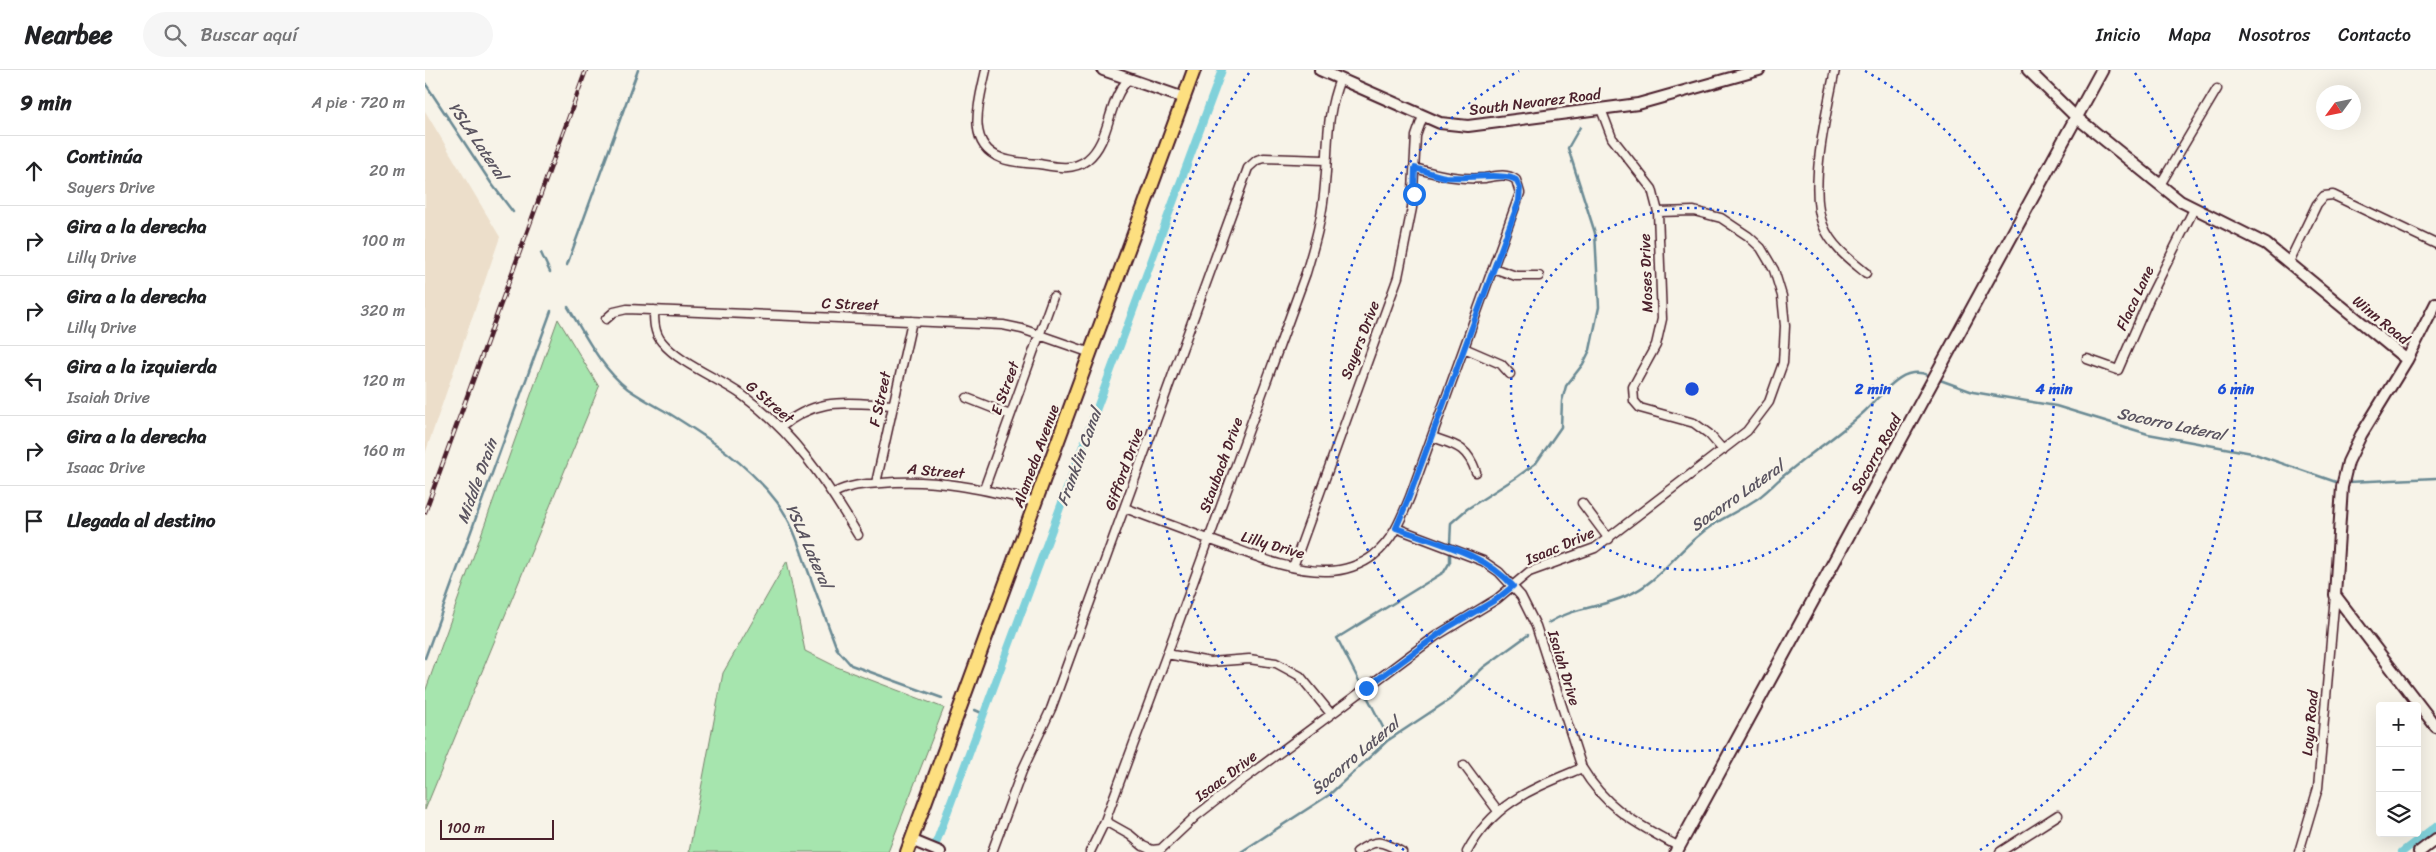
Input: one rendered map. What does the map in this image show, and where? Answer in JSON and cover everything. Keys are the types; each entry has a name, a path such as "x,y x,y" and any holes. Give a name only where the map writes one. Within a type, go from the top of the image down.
{"main road":[{"name":"Alameda Avenue","path":"909,846 1194,70"},
{"name":"Socorro Road","path":"1678,850 2102,70"}],"street":[{"path":"986,70 978,108 978,126 982,144 993,154 1007,160 1064,168 1079,165 1095,151 1118,90 1128,80"},
{"path":"1103,70 1184,98"},
{"name":"South Nevarez Road","path":"1320,70 1441,123 1468,126 1650,102 1759,70"},
{"path":"1835,70 1820,152 1818,179 1822,224 1835,245 1866,274"},
{"name":"Winn Road","path":"2028,70 2076,117 2160,185 2194,209 2259,240 2289,262 2407,360 2361,435 2345,470 2335,595"},
{"name":"Staubach Drive","path":"1090,852 1105,821 1167,654 1319,232 1325,182 1327,128 1330,109 1340,79"},
{"path":"2160,185 2217,89"},
{"name":"Moses Drive","path":"1601,109 1612,138 1647,181 1655,197 1658,212 1663,313 1661,330 1656,345 1633,387 1632,394 1640,408 1694,423 1709,434 1723,450"},
{"name":"Sayers Drive","path":"1293,568 1398,277 1412,208 1415,140 1423,116"},
{"name":"Gifford Drive","path":"992,852 1022,771 1051,709 1248,168 1257,160 1264,158 1325,160"},
{"name":"Lilly Drive","path":"1125,508 1293,568 1333,571 1358,564 1381,549 1392,536 1403,513 1519,201 1520,188 1516,180 1506,176 1479,178 1446,177 1415,168"},
{"path":"2289,262 2317,204 2324,196 2333,195 2436,244"},
{"name":"Flaca Lane","path":"2087,359 2118,370 2149,299 2194,209"},
{"name":"Isaac Drive","path":"1105,821 1143,846 1152,850 1161,849 1196,816 1447,628 1497,599 1539,567 1595,548 1609,539 1747,431 1769,402 1779,379 1786,347 1782,296 1773,270 1766,256 1744,232 1721,218 1694,211 1658,212"},
{"path":"1493,268 1515,276 1539,276"},
{"name":"E Street","path":"983,489 1053,297"},
{"path":"2407,360 2436,303"},
{"name":"C Street","path":"606,319 621,309 1003,325 1091,353"},
{"name":"G Street","path":"653,310 655,330 669,350 741,394 781,428 810,460 834,493 858,535"},
{"name":"F Street","path":"876,483 912,321"},
{"path":"1464,348 1501,364 1510,374"},
{"path":"967,398 1010,415"},
{"path":"781,428 797,414 825,403 892,405"},
{"path":"1431,437 1459,447 1467,453 1476,472"},
{"name":"A Street","path":"834,493 848,486 926,481 983,489 1036,502"},
{"path":"1582,503 1609,539"},
{"name":"Isaiah Drive","path":"1396,528 1483,561 1499,572 1513,586 1530,611 1536,626 1582,768 1599,794 1621,814 1678,850"},
{"path":"2335,595 2436,726"},
{"name":"Loya Road","path":"2299,852 2318,788 2335,595"},
{"path":"1167,654 1210,662 1249,659 1276,664 1300,676 1331,714"},
{"path":"1464,765 1498,810"},
{"path":"1467,852 1480,830 1498,810 1519,795 1582,768"},
{"path":"2000,852 2058,814"},
{"path":"2419,852 2436,839"},
{"path":"1357,852 1370,844 1379,842 1388,844 1402,852"},
{"path":"909,846 940,852"}],"shaded area":[{"path":"425,111 500,237 425,454"}],"green space":[{"path":"558,319 599,387 425,810 425,692"},
{"path":"787,561 805,651 837,667 944,708 888,852 689,852 723,673"}],"waterway":[{"name":"Middle Drain","path":"567,265 638,70"},
{"name":"Franklin Canal","path":"936,843 1222,70"},
{"name":"YSLA Lateral","path":"425,83 491,183 513,212"},
{"path":"1450,543 1451,523 1467,509 1536,463 1561,427 1562,401 1566,386 1583,364 1590,350 1599,307 1595,233 1568,148 1580,127"},
{"name":"YSLA Lateral","path":"541,253 550,272"},
{"name":"YSLA Lateral","path":"568,307 594,351 618,381 685,423 728,453 754,476 777,502 795,534 837,649 851,665 942,698"},
{"name":"Middle Drain","path":"425,658 551,311"},
{"name":"Socorro Lateral","path":"1548,623 1567,614 1616,600 1637,591 1656,577 1704,531 1757,499 1845,428 1864,412 1892,383 1909,374 1928,375"},
{"name":"Socorro Lateral","path":"1940,380 1973,392 2056,406 2148,434 2252,453 2336,482"},
{"path":"2348,482 2436,478"},
{"path":"1389,739 1337,638 1444,572 1450,562 1450,552"},
{"name":"Socorro Lateral","path":"1241,852 1329,795 1387,741 1449,700 1484,667 1528,635"},
{"name":"YSLA Lateral","path":"975,710 984,714"},
{"path":"2402,852 2436,826"}],"railway":[{"path":"425,512 586,70"}],"route":[{"path":"1366,688 1447,628 1497,599 1513,586 1499,572 1483,561 1462,551 1396,528 1415,482 1519,201 1520,188 1516,180 1506,176 1479,178 1446,177 1415,168 1414,194"}]}
